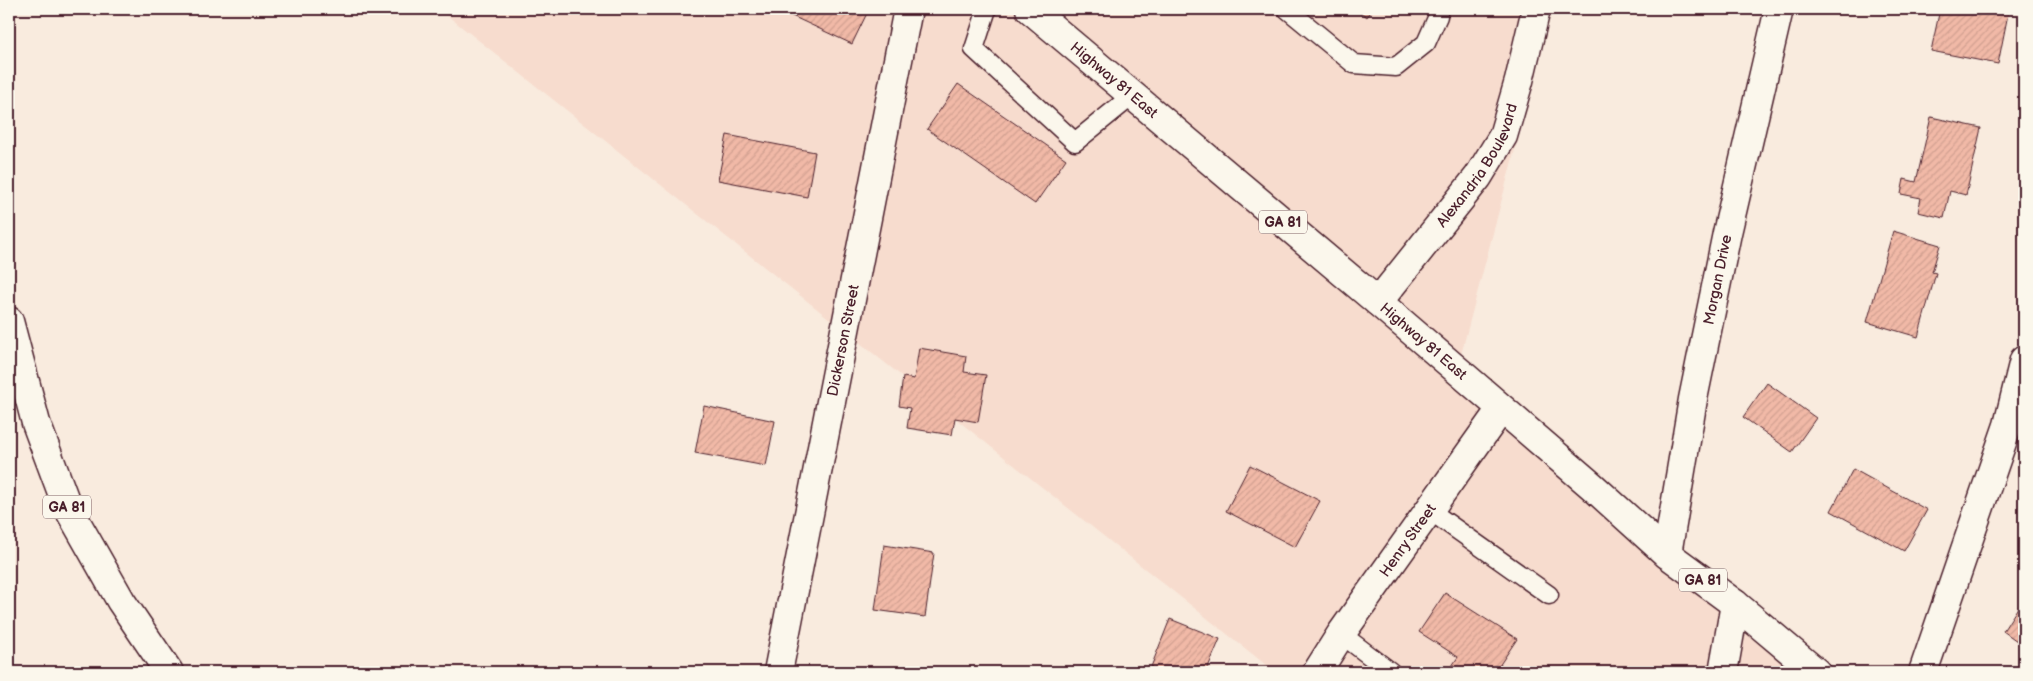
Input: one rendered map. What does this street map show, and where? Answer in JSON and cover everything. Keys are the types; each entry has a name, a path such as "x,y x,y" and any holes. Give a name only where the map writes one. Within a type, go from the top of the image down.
{"street":[{"name":"Dickerson Street","path":"778,672 908,9"},
{"name":"Highway 81 East","path":"1030,9 1378,302 1668,554 1736,604 1816,672"},
{"name":"Alexandria Boulevard","path":"1378,302 1478,177 1503,136 1519,81 1536,9"},
{"name":"Morgan Drive","path":"1668,554 1693,399 1719,272 1779,9"},
{"name":"GA 81","path":"9,321 36,423 67,506 121,601 169,672"},
{"path":"1923,672 2008,425 2024,360"},
{"name":"Henry Street","path":"1317,672 1341,634 1500,409"},
{"path":"1723,672 1736,604"}],"lane":[{"path":"987,9 974,49 1075,142 1132,95"},
{"path":"1287,9 1354,64 1396,67 1426,43 1438,16 1438,9"},
{"path":"1428,510 1549,595"},
{"path":"1341,634 1391,672"}],"shaded area":[{"path":"439,9 1552,9 1453,385 1754,640 1795,672 1275,672"}],"building":[{"path":"777,9 869,9 852,44"},
{"path":"1357,9 1373,9 1367,17"},
{"path":"1940,9 2009,9 1998,64 1931,51"},
{"path":"958,84 1066,159 1035,204 927,129"},
{"path":"1931,117 1981,128 1966,195 1950,191 1944,218 1918,212 1921,198 1901,194 1904,179 1916,182"},
{"path":"727,135 815,152 807,197 718,180"},
{"path":"1893,231 1940,245 1932,272 1936,273 1918,337 1867,322"},
{"path":"919,348 966,356 964,372 986,375 978,422 955,418 952,435 907,428 910,408 899,406 903,377 914,379"},
{"path":"1767,383 1816,418 1792,452 1743,417"},
{"path":"704,406 775,421 766,466 695,453"},
{"path":"1250,465 1320,501 1295,547 1226,511"},
{"path":"1853,469 1927,510 1904,551 1831,511"},
{"path":"884,545 934,553 925,617 875,610"},
{"path":"1445,593 1517,639 1495,672 1448,672 1458,657 1419,632"},
{"path":"2024,598 2024,646 2003,631"},
{"path":"1170,619 1220,639 1206,672 1149,672"}]}
